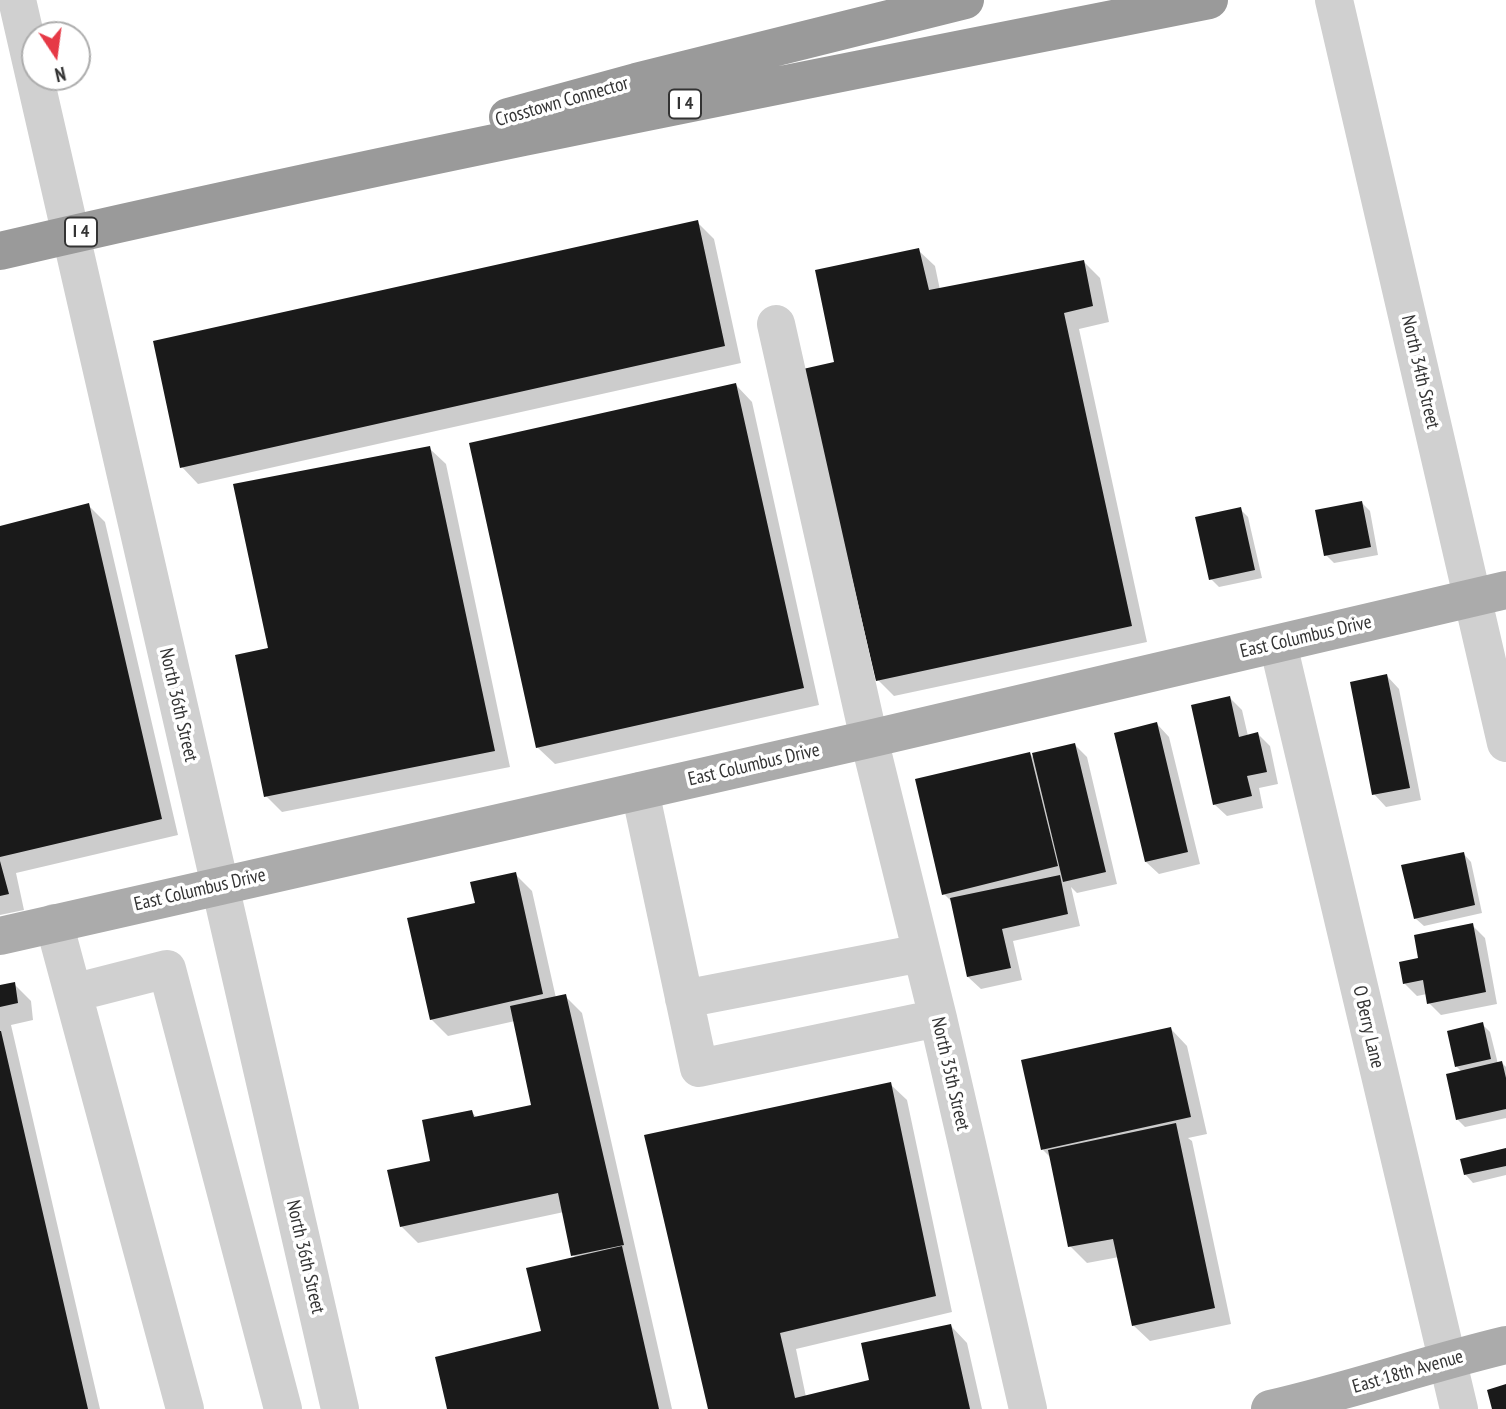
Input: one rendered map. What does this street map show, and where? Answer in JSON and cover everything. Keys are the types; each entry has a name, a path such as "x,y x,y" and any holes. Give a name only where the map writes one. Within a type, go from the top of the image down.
{"highway":[{"name":"Crosstown Connector","path":"162,213 636,82 965,0"},
{"name":"I 4","path":"0,251 162,213 690,103 1209,0"}],"main road":[{"name":"East Columbus Drive","path":"0,936 869,739 1489,594"},
{"name":"East 18th Avenue","path":"1270,1409 1317,1404 1447,1359 1506,1345"}],"street":[{"name":"North 36th Street","path":"17,0 340,1409"},
{"name":"North 34th Street","path":"1334,0 1489,594 1506,743"},
{"name":"North 35th Street","path":"776,324 869,739 938,1018 1028,1409"},
{"name":"O Berry Lane","path":"1278,644 1459,1409"},
{"path":"640,791 699,1068 938,1018"},
{"path":"54,923 186,1409"},
{"path":"684,999 921,953"},
{"path":"73,993 167,969 284,1409"}],"building":[{"path":"698,220 725,346 180,468 153,341"},
{"path":"919,248 929,290 1084,260 1093,306 1064,313 1132,626 876,681 803,369 834,362 815,270"},
{"path":"736,383 804,688 536,748 469,443"},
{"path":"430,446 495,751 264,797 235,655 268,648 233,484"},
{"path":"1362,501 1371,547 1324,556 1315,510"},
{"path":"89,503 162,819 0,857 0,526"},
{"path":"1241,507 1255,570 1209,580 1195,517"},
{"path":"1387,674 1410,788 1372,795 1350,682"},
{"path":"1230,696 1239,737 1258,732 1267,772 1247,776 1252,796 1213,805 1191,705"},
{"path":"1157,722 1188,852 1145,862 1114,733"},
{"path":"1075,743 1106,872 1063,882 1032,753"},
{"path":"1030,752 1058,866 942,895 915,779"},
{"path":"1464,852 1475,905 1414,919 1401,865"},
{"path":"0,861 9,894 0,896"},
{"path":"516,872 543,994 430,1020 407,918 475,903 470,882"},
{"path":"1060,875 1068,914 1002,929 1011,968 967,977 950,898"},
{"path":"1473,923 1486,992 1427,1004 1423,980 1403,984 1399,962 1418,958 1414,935"},
{"path":"15,982 18,1003 0,1007 0,985"},
{"path":"566,994 624,1245 571,1256 558,1193 400,1227 387,1170 430,1161 422,1120 472,1110 474,1117 531,1105 510,1006"},
{"path":"1483,1022 1491,1059 1455,1067 1447,1031"},
{"path":"1171,1027 1191,1117 1041,1150 1021,1060"},
{"path":"1,1031 88,1409 0,1409"},
{"path":"1502,1061 1506,1078 1506,1109 1456,1120 1446,1074"},
{"path":"891,1082 936,1296 780,1333 795,1398 869,1380 861,1343 951,1324 970,1409 708,1409 644,1135"},
{"path":"1176,1123 1215,1308 1132,1326 1113,1239 1068,1247 1048,1150"},
{"path":"1506,1148 1506,1166 1464,1175 1460,1159"},
{"path":"622,1246 659,1409 447,1409 435,1357 541,1331 526,1268"},
{"path":"1506,1384 1506,1409 1492,1409 1487,1390"}]}
